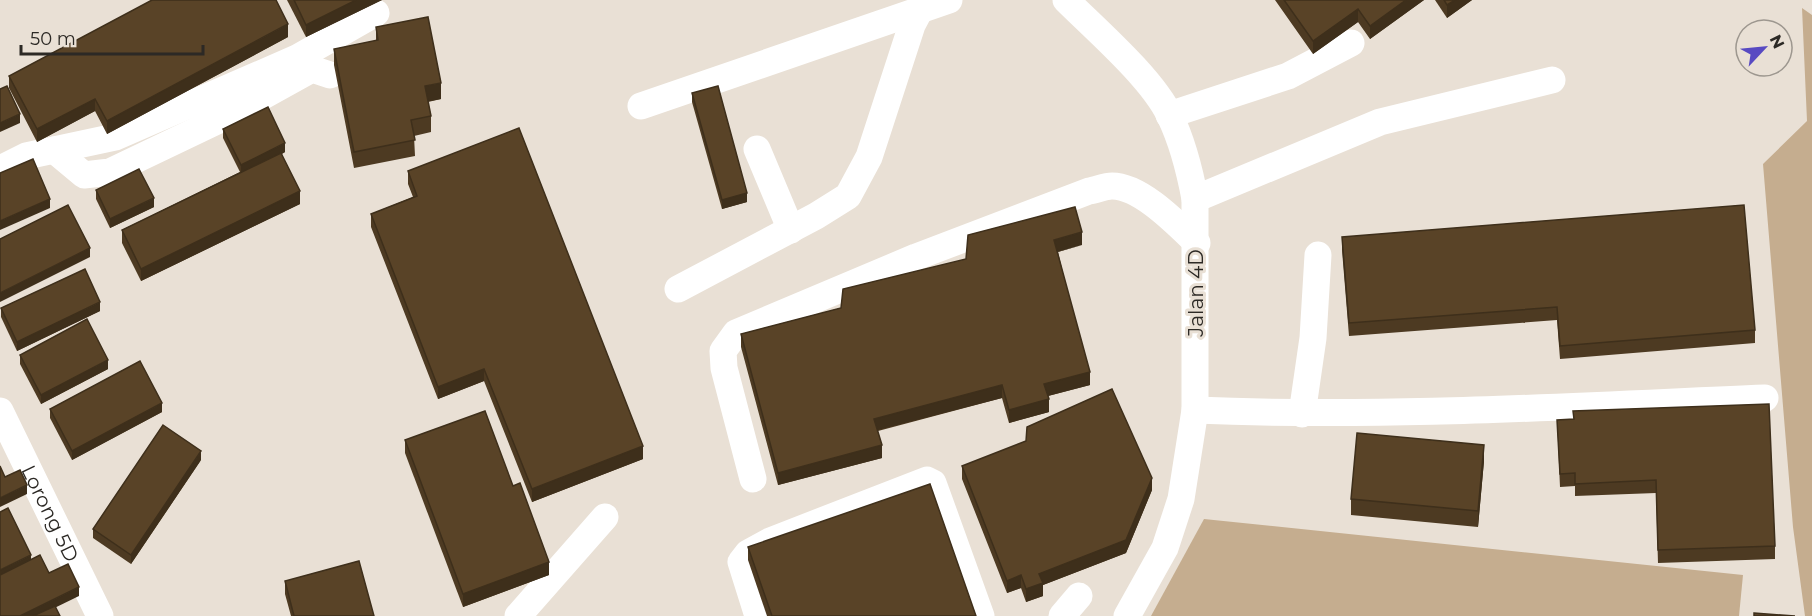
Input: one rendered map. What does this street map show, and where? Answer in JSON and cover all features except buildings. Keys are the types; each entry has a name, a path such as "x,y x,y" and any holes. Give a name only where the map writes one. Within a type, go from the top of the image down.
{"street":[{"path":"641,106 949,0"},
{"name":"Jalan 4D","path":"1066,0 1137,71 1169,115 1191,176 1195,199 1197,243 1195,410 1180,499 1166,548 1127,616"},
{"path":"678,289 791,230 848,196 869,158 912,25 921,8"},
{"path":"0,169 26,156 115,136 297,58 375,13"},
{"path":"1169,115 1288,76 1351,43"},
{"path":"54,150 84,175 110,172 225,117 312,69 330,75"},
{"path":"1195,199 1380,122 1552,80"},
{"path":"757,149 791,230"},
{"path":"753,479 724,368 723,351 736,333 916,257 1089,191 1112,186 1128,189 1162,210 1197,243"},
{"path":"1302,414 1312,338 1318,255"},
{"path":"1195,410 1302,414 1443,412 1765,398"},
{"name":"Lorong 5D","path":"0,411 100,616"},
{"path":"758,616 741,562 748,554 770,541 927,480 933,483 981,616"},
{"path":"518,616 605,517"}],"shaded area":[{"path":"1802,8 1812,15 1812,616 1805,616 1793,527 1763,164 1807,121"},
{"path":"1204,519 1743,575 1739,616 1151,616"}]}
